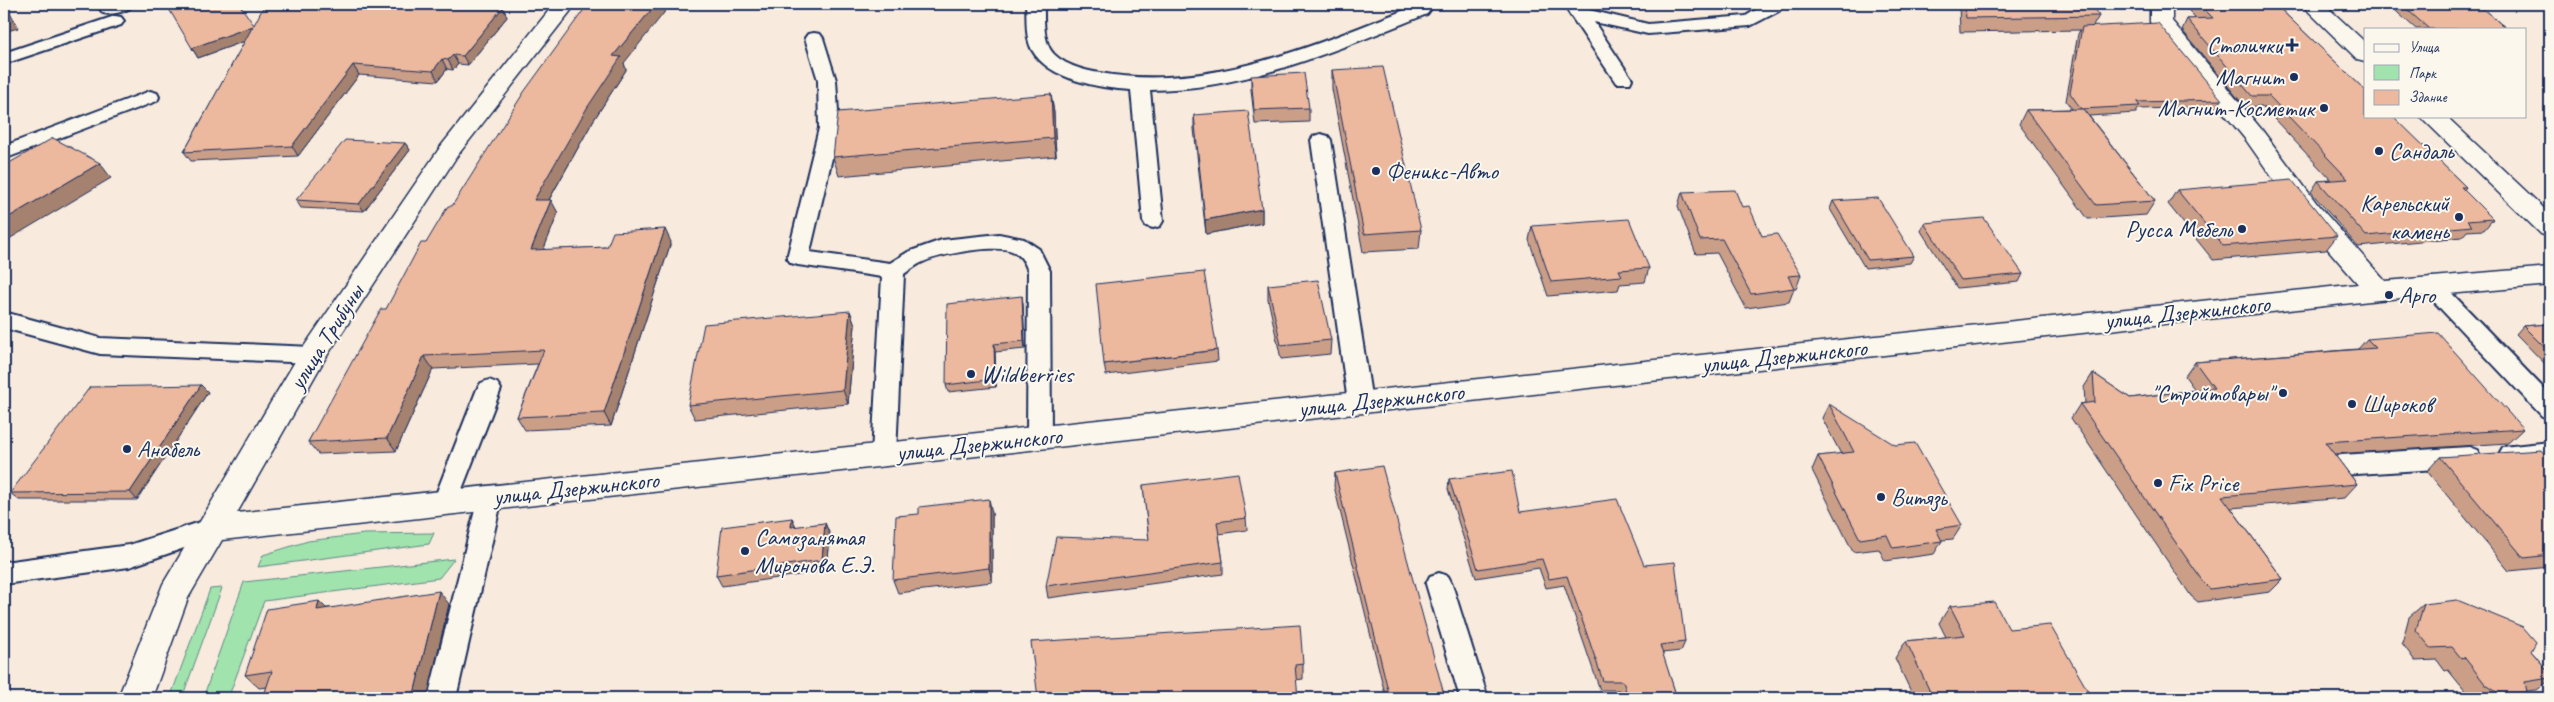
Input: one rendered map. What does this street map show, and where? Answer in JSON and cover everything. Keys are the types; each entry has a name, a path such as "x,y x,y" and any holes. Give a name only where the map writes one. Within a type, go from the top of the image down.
{"street":[{"name":"улица Трибуны","path":"135,698 174,594 313,355 449,150 565,4"},
{"path":"2161,4 2161,22 2254,135 2309,211 2379,291"},
{"path":"2312,4 2364,53"},
{"path":"2434,118 2550,228"},
{"name":"улица Дзержинского","path":"213,528 2379,291 2550,276"}],"lane":[{"path":"1035,4 1037,34 1045,55 1072,72 1106,82 1140,86 1208,81 1319,50 1421,10 1420,4"},
{"path":"1575,8 1648,29 1750,21 1773,7 1774,4"},
{"path":"1575,8 1623,79"},
{"path":"4,59 117,11"},
{"path":"814,38 826,80 828,128 798,258 893,271 915,257 942,247 999,241 1017,244 1032,254 1039,271 1039,438"},
{"path":"1140,86 1153,220"},
{"path":"4,153 150,96"},
{"path":"1321,140 1360,402"},
{"path":"884,454 893,271"},
{"path":"2431,286 2550,410"},
{"path":"4,320 100,346 313,355"},
{"path":"444,502 489,389"},
{"path":"2341,465 2550,451"},
{"path":"442,698 490,498"},
{"path":"4,573 129,556 213,528"},
{"path":"1440,584 1474,698"}],"green space":[{"path":"434,533 429,544 258,567 263,555 308,541 364,534"},
{"path":"454,559 439,578 264,601 230,693 234,693 232,698 203,698 244,582"},
{"path":"222,588 182,698 170,698 210,589"}],"building":[{"path":"166,4 239,4 254,25 265,4 457,4 503,7 463,56 453,55 448,60 442,59 433,71 353,65 292,146 184,152 253,26 192,48"},
{"path":"588,4 656,4 613,56 621,57 587,108 534,200 551,200 531,250 607,247 613,232 665,229 604,413 517,417 544,350 424,356 387,438 308,442 381,309 386,309 421,243 426,243 448,206 452,206 524,92"},
{"path":"1965,4 2090,4 2099,16 1966,18"},
{"path":"2199,4 2275,4 2364,89 2364,118 2395,118 2466,187 2461,187 2493,219 2467,221 2472,226 2366,236 2318,181 2348,179 2269,96 2252,96 2187,19 2213,18"},
{"path":"2401,4 2477,4 2506,28 2428,28"},
{"path":"2158,23 2222,100 2137,102 2140,106 2081,109 2070,93 2082,27"},
{"path":"1383,67 1421,230 1364,234 1332,70"},
{"path":"1304,73 1309,108 1254,110 1251,76"},
{"path":"1051,94 1053,138 833,157 838,112"},
{"path":"2083,109 2155,201 2096,205 2026,110"},
{"path":"1248,111 1262,209 1205,220 1194,115"},
{"path":"53,138 100,163 4,220 4,166"},
{"path":"345,140 405,143 359,204 296,200"},
{"path":"2292,180 2337,236 2223,246 2177,190"},
{"path":"1735,190 1742,207 1749,206 1762,236 1777,234 1801,275 1788,276 1794,288 1751,294 1722,239 1700,240 1682,192"},
{"path":"1878,198 1914,256 1868,260 1833,201"},
{"path":"1984,218 2023,274 1961,280 1924,223"},
{"path":"1629,219 1649,268 1619,270 1622,276 1551,282 1532,226"},
{"path":"1204,272 1217,350 1104,364 1096,284"},
{"path":"1318,280 1331,340 1281,345 1268,285"},
{"path":"1022,296 1024,341 994,344 995,379 946,385 947,304"},
{"path":"850,311 843,390 688,405 704,324"},
{"path":"2550,324 2550,353 2523,326"},
{"path":"2438,333 2523,429 2325,442 2357,484 2222,496 2283,579 2210,589 2203,582 2080,404 2095,402 2093,373 2130,398 2214,388 2195,362 2376,348 2367,339"},
{"name":"Анабель","path":"201,385 130,492 10,493 90,387"},
{"path":"1829,404 1895,445 1915,443 1962,525 1936,529 1942,541 1893,548 1887,535 1860,539 1818,456 1854,452"},
{"path":"2541,450 2547,457 2550,457 2550,555 2524,558 2440,457"},
{"path":"1382,466 1445,698 1390,698 1335,473"},
{"path":"1512,471 1520,512 1617,499 1644,565 1675,562 1685,642 1660,645 1677,698 1628,698 1623,681 1603,681 1567,576 1549,579 1542,559 1478,569 1449,479"},
{"path":"1238,473 1246,518 1217,522 1223,562 1046,586 1056,537 1149,540 1143,485"},
{"path":"989,499 989,568 893,580 896,516 919,514 919,507"},
{"path":"792,518 791,527 825,523 822,560 716,575 722,527"},
{"path":"439,591 413,698 263,698 272,671 245,675 267,609 319,601 317,610"},
{"path":"2457,600 2523,627 2536,642 2531,651 2550,673 2550,678 2525,682 2527,692 2500,694 2486,685 2464,657 2461,658 2452,647 2431,648 2416,630 2424,604"},
{"path":"1994,602 2009,629 2050,625 2092,698 1933,698 1906,641 1965,635 1950,606"},
{"path":"1300,625 1303,664 1295,665 1298,698 1038,698 1031,642"}],"place":[{"name":"Столички","path":"2292,45"},
{"name":"Магнит","path":"2294,77"},
{"name":"Магнит-Косметик","path":"2324,108"},
{"name":"Сандаль","path":"2379,151"},
{"name":"Феникс-Авто","path":"1376,171"},
{"name":"Карельский камень","path":"2459,217"},
{"name":"Русса Мебель","path":"2242,229"},
{"name":"Арго","path":"2389,295"},
{"name":"Wildberries","path":"971,374"},
{"name":"\"Стройтовары\"","path":"2283,393"},
{"name":"Широков","path":"2352,404"},
{"name":"Анабель","path":"127,449"},
{"name":"Fix Price","path":"2158,483"},
{"name":"Витязь","path":"1881,497"},
{"name":"Самозанятая Миронова Е.Э.","path":"745,551"}]}
